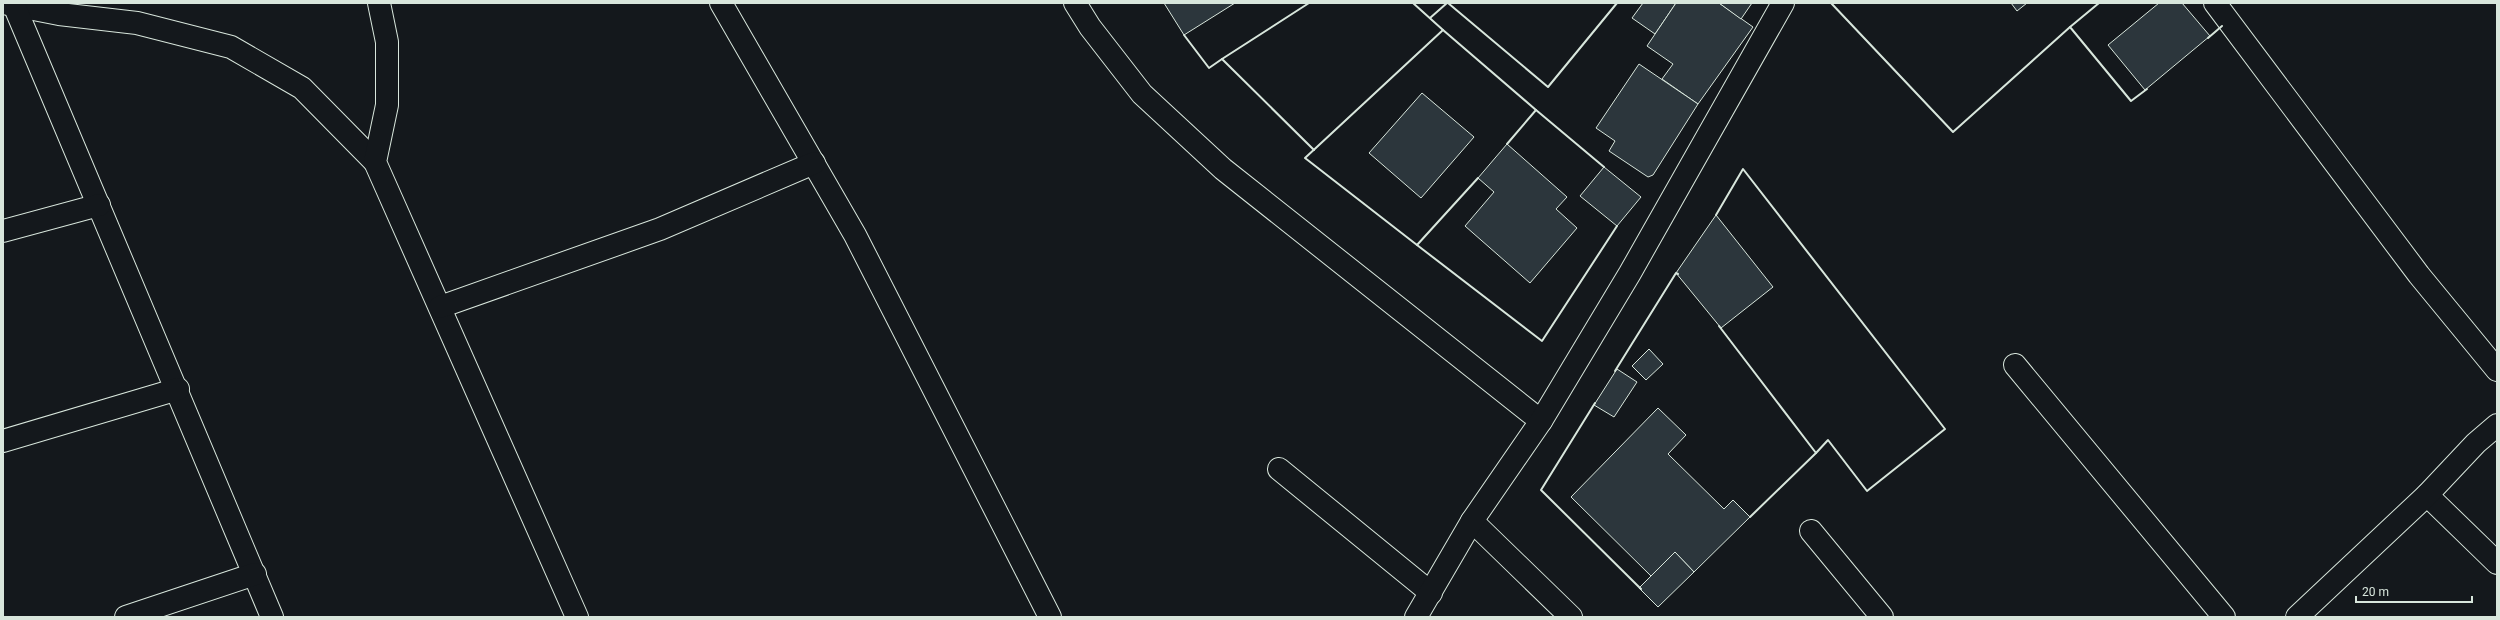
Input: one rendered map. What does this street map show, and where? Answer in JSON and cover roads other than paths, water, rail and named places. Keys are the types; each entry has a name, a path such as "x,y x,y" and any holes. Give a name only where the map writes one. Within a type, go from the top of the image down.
{"street":[{"path":"375,162 387,105 387,42 379,3"},
{"path":"721,3 855,235 1050,617"},
{"path":"1075,3 1090,27 1142,94 1223,169 1541,421"},
{"path":"1416,617 1472,521 1541,421 1630,273 1783,3"},
{"path":"2215,3 2420,275 2497,370"},
{"path":"272,617 255,574 221,499 178,389 99,205 9,4 58,8 137,23 231,47 302,88 375,162 577,617"},
{"path":"440,307 660,229 814,163"},
{"path":"3,231 99,205"},
{"path":"2015,365 2224,617"},
{"path":"3,441 178,389"},
{"path":"2297,617 2427,495 2476,443 2497,424"},
{"path":"1279,469 1431,593"},
{"path":"2427,495 2497,563"},
{"path":"1472,521 1571,617"},
{"path":"1810,531 1882,617"},
{"path":"126,617 255,574"}]}
